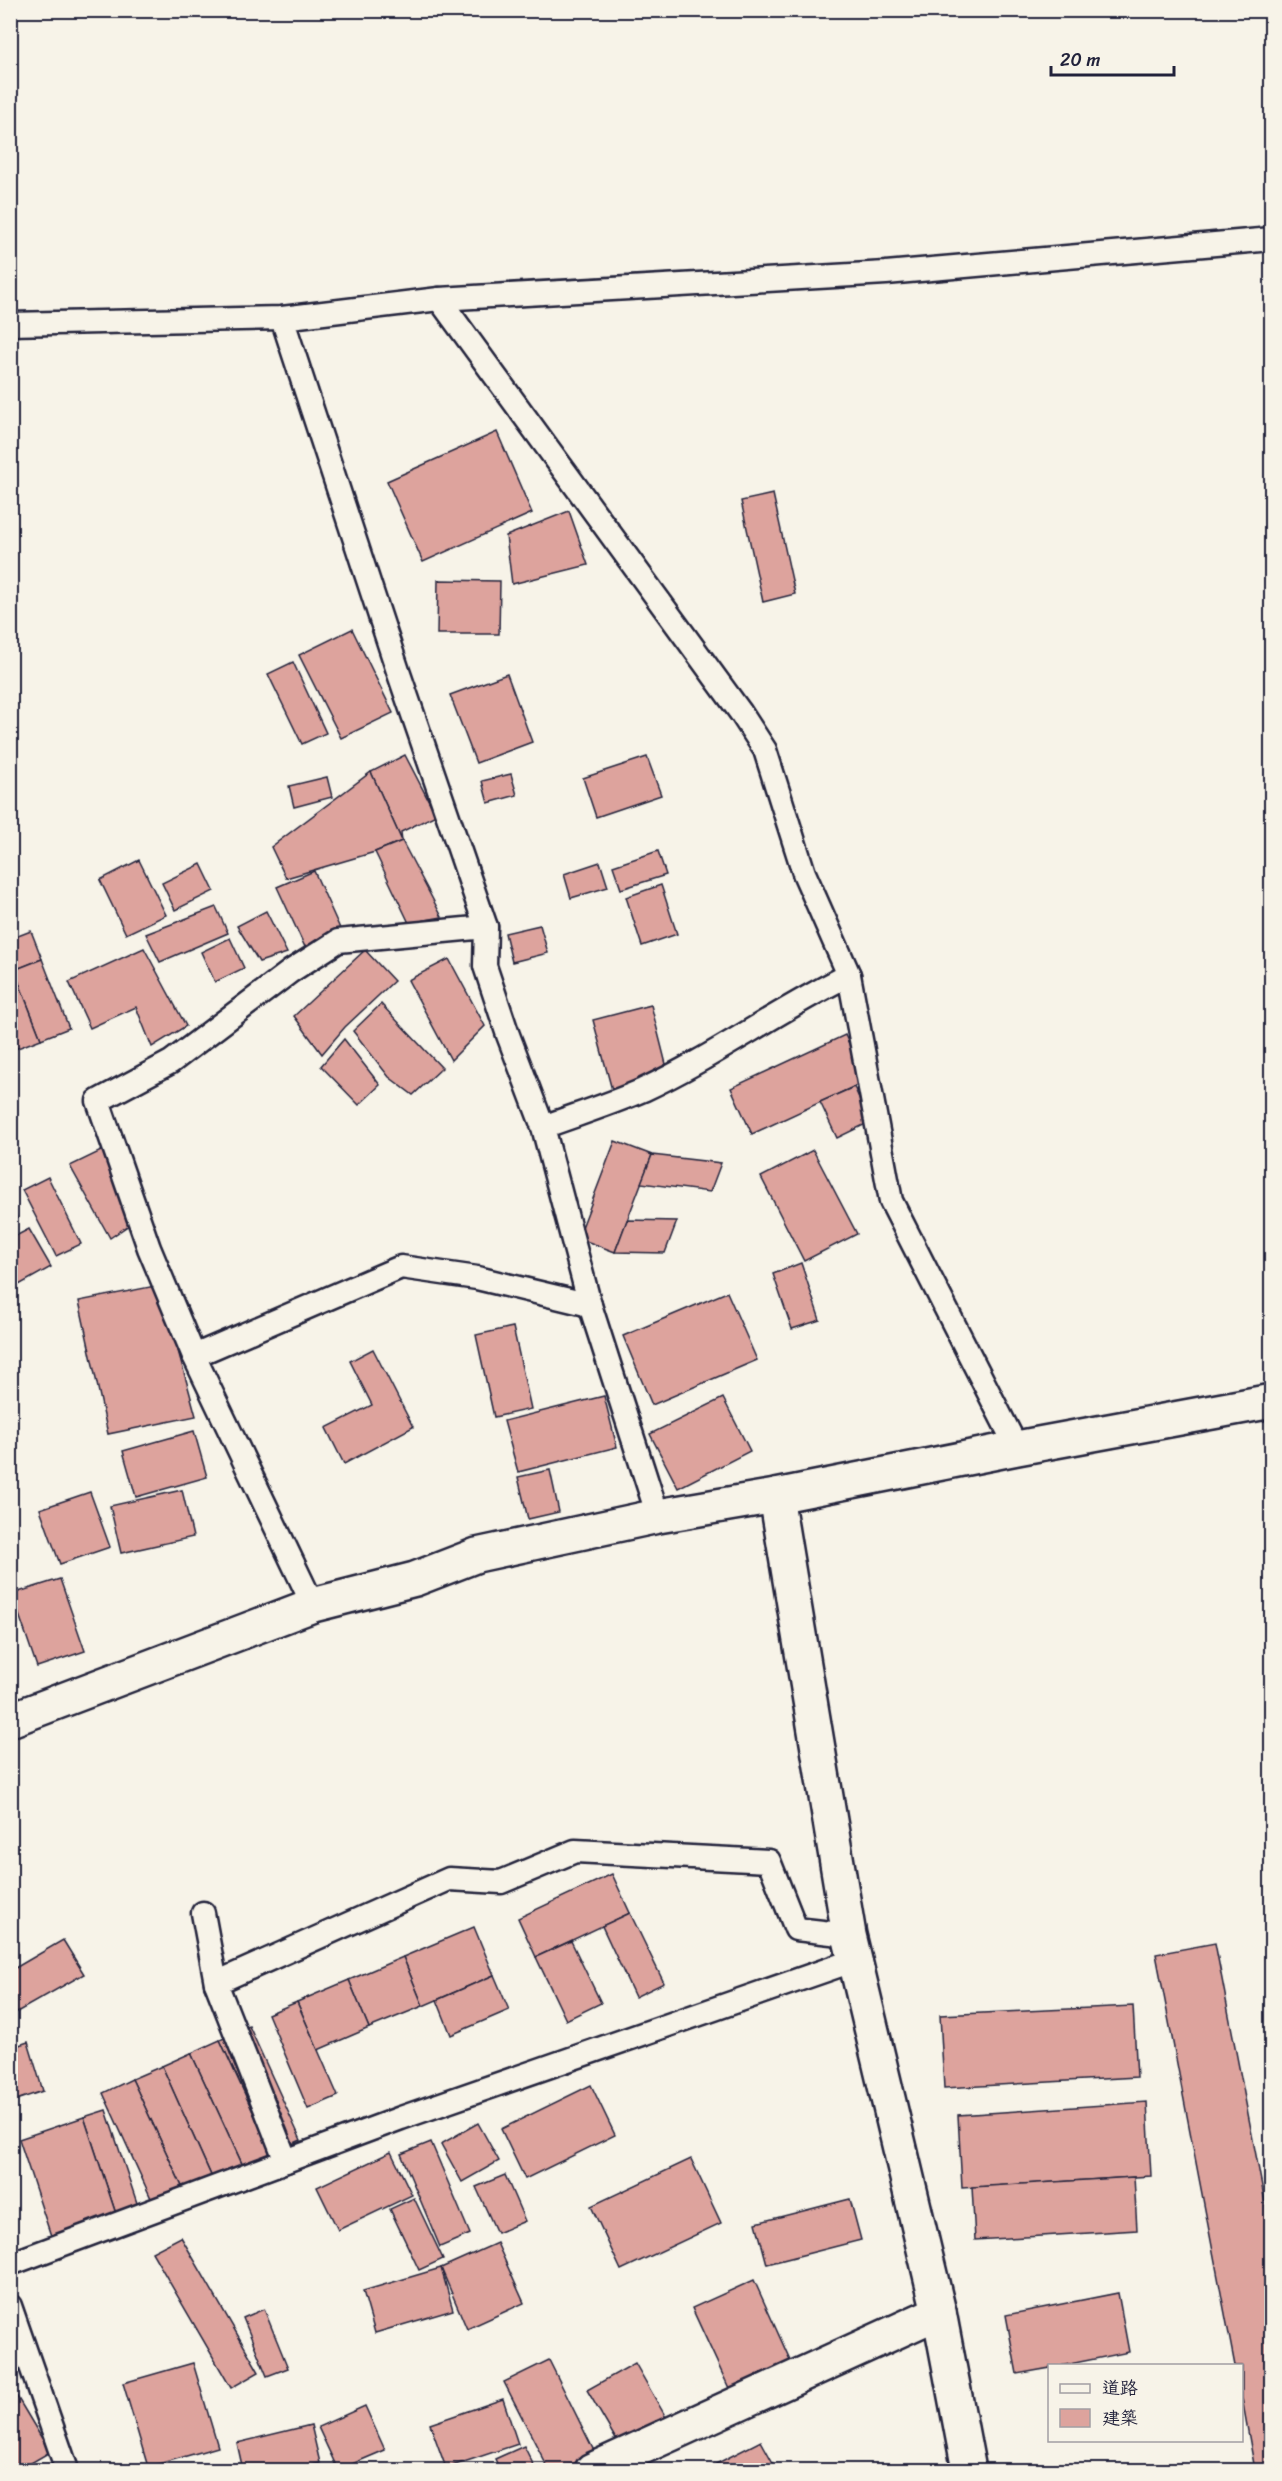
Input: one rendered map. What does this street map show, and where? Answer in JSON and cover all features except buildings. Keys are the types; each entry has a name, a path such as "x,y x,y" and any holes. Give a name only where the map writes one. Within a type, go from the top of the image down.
{"street":[{"path":"10,1720 314,1605 415,1579 477,1556 658,1516 776,1496 1017,1448 1272,1401"},
{"path":"776,1496 852,1947 939,2312 969,2470"},
{"path":"592,2470 939,2312"}],"lane":[{"path":"10,324 282,318 439,299 886,273 1272,239"},
{"path":"439,299 741,713 765,750 804,873 849,975 891,1201 1017,1448"},
{"path":"282,318 398,670 486,927 485,966 543,1127 590,1305 658,1516"},
{"path":"314,1605 194,1356 149,1248 98,1101 171,1062 291,971 338,941 486,927"},
{"path":"543,1127 642,1090 814,992 849,975"},
{"path":"194,1356 401,1267 477,1278 590,1305"},
{"path":"216,1983 449,1879 501,1882 575,1851 769,1861 796,1929 852,1947"},
{"path":"203,1913 216,1983 286,2162"},
{"path":"10,2264 852,1947"},
{"path":"10,2306 67,2470"}]}
